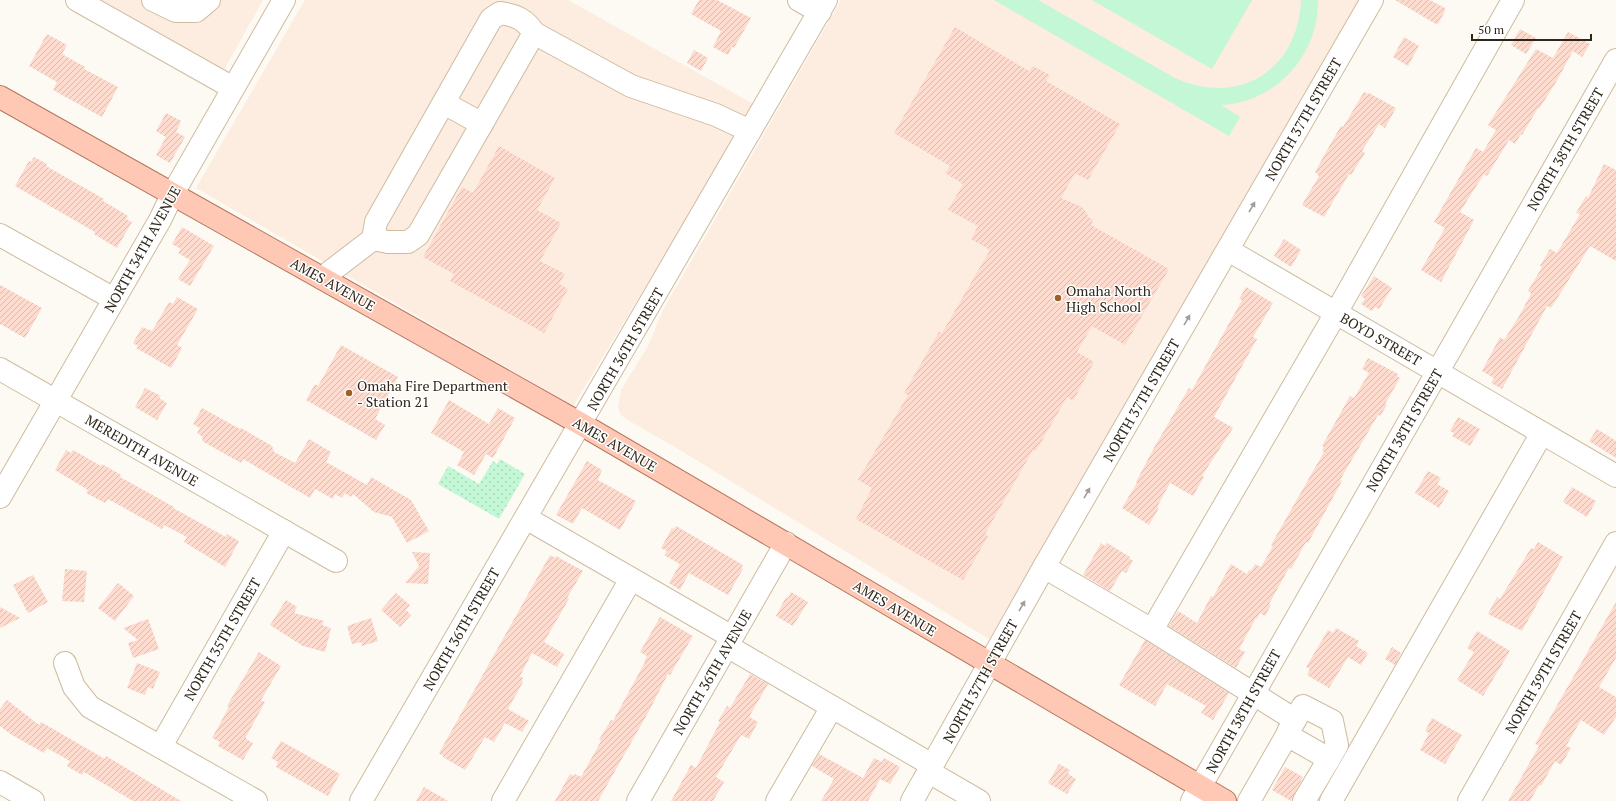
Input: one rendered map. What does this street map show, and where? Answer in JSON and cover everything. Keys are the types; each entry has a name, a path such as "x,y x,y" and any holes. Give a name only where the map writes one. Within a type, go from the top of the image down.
{"main road":[{"name":"AMES AVENUE","path":"0,97 581,424 786,543 989,664 1196,794 1225,801"}],"street":[{"path":"77,0 233,88"},
{"path":"153,0 176,11 196,11 209,0"},
{"name":"NORTH 34TH AVENUE","path":"0,497 160,220 172,195 284,0"},
{"path":"799,0 823,6"},
{"name":"NORTH 37TH STREET","path":"912,801 1044,567 1372,0"},
{"path":"1152,630 1336,313 1513,0"},
{"name":"NORTH 36TH STREET","path":"361,801 823,6"},
{"path":"322,278 372,239 376,222 491,19 500,13 514,15 529,24 534,33 631,86 716,115 750,131"},
{"path":"372,239 388,242 408,242 418,235 534,33"},
{"name":"NORTH 38TH STREET","path":"1196,794 1616,60"},
{"path":"444,103 482,124"},
{"path":"0,235 114,299"},
{"name":"BOYD STREET","path":"1228,250 1616,476"},
{"name":"MEREDITH AVENUE","path":"0,369 336,561"},
{"path":"1331,801 1542,433"},
{"path":"526,518 631,579 930,768 979,801"},
{"name":"NORTH 35TH STREET","path":"161,746 284,531"},
{"name":"NORTH 36TH AVENUE","path":"638,801 786,543"},
{"name":"NORTH 39TH STREET","path":"1469,801 1616,543"},
{"path":"1044,567 1152,630 1253,693 1288,733 1331,755 1353,763"},
{"path":"503,801 631,579"},
{"path":"65,663 74,687 90,707 256,801"},
{"path":"1251,798 1303,706 1332,721 1337,745 1304,801"},
{"path":"777,801 832,707"},
{"path":"0,782 33,801"}],"shaded area":[{"path":"89,0 263,0 221,75"},
{"path":"305,0 568,0 755,105 573,406 196,188"},
{"path":"841,0 1359,0 1229,230 989,639 680,450 626,419 621,415 618,408 621,390 648,346 663,310"}],"green space":[{"path":"994,0 1038,0 1173,77 1197,86 1220,88 1241,85 1260,77 1276,64 1289,46 1297,25 1301,0 1318,0 1316,20 1311,39 1302,57 1290,72 1276,85 1260,95 1241,102 1221,105 1240,117 1229,136"},
{"path":"1092,0 1252,0 1212,69"},
{"path":"500,459 525,474 499,519 438,484 448,466 479,484 493,461 497,464"}],"building":[{"path":"699,0 717,0 751,18 734,48 732,47 728,55 713,47 721,31 691,14"},
{"path":"1395,0 1430,0 1445,8 1445,11 1438,24 1436,24"},
{"name":"Omaha North High School","path":"955,27 1029,71 1033,66 1050,75 1046,81 1120,124 1088,180 1075,173 1061,198 1082,207 1087,213 1088,217 1093,220 1091,225 1169,269 1125,345 1092,326 1077,352 1094,362 1073,401 1067,397 1036,451 1033,450 985,534 988,536 963,580 856,519 872,488 858,480 908,395 904,393 939,332 942,333 990,250 971,239 978,226 948,210 963,184 945,173 950,166 894,133"},
{"path":"1520,29 1536,38 1526,54 1511,45"},
{"path":"1568,32 1590,44 1582,57 1573,51 1555,84 1539,109 1538,108 1522,135 1521,134 1515,144 1509,140 1487,176 1484,174 1460,212 1474,220 1441,282 1421,270 1445,228 1434,222 1476,148 1483,152 1496,130 1488,125 1536,49 1553,58"},
{"path":"47,34 67,45 62,54 85,67 84,69 118,87 102,117 53,90 57,82 29,66"},
{"path":"1404,37 1419,46 1408,66 1393,57"},
{"path":"694,50 708,58 701,71 687,63"},
{"path":"1364,92 1369,93 1396,108 1385,128 1379,124 1362,151 1365,153 1351,175 1349,174 1324,217 1302,205 1319,176 1315,172 1341,126 1343,127"},
{"path":"166,113 181,121 176,132 185,137 170,163 156,155 166,137 156,131"},
{"path":"499,146 555,178 537,210 561,223 540,261 565,274 559,284 568,289 544,333 450,281 454,274 423,257 462,187 473,193"},
{"path":"34,157 47,164 46,166 104,199 103,201 128,216 126,219 132,222 117,248 94,234 95,232 15,186 29,161 31,162"},
{"path":"1604,164 1616,170 1616,261 1590,246 1551,308 1547,306 1502,389 1491,383 1494,378 1482,371 1500,337 1504,340 1518,318 1530,296 1531,293 1528,291 1542,267 1540,266 1550,249 1557,253 1580,214 1576,213 1586,196 1588,198"},
{"path":"182,227 214,246 190,286 178,279 190,260 178,253 181,249 172,244"},
{"path":"1284,239 1301,250 1291,267 1274,256"},
{"path":"1374,276 1392,288 1379,309 1375,307 1372,311 1361,304 1365,299 1361,296"},
{"path":"0,285 42,308 25,338 0,324"},
{"path":"1246,287 1273,303 1253,337 1257,339 1214,417 1233,428 1202,476 1204,477 1193,496 1170,483 1157,507 1159,508 1149,525 1122,508 1137,483 1136,482 1155,446 1189,388 1192,390 1242,300 1239,299"},
{"path":"177,297 198,309 177,345 182,348 171,368 136,348 138,346 133,343 142,327 152,331 169,302 173,304"},
{"name":"Omaha Fire Department - Station 21","path":"341,345 398,377 375,419 385,425 376,440 306,400 315,384 318,386"},
{"path":"1368,358 1398,374 1397,376 1400,378 1385,404 1387,405 1380,416 1378,415 1340,480 1342,481 1308,543 1306,542 1291,569 1289,568 1269,604 1271,605 1265,616 1260,613 1257,619 1256,618 1239,649 1245,652 1236,668 1169,626 1178,611 1197,623 1211,596 1213,597 1231,564 1247,574 1249,570 1251,571 1255,564 1261,567 1273,546 1271,545 1324,452 1322,451 1324,447 1322,446 1350,396 1354,398 1369,373 1362,369"},
{"path":"145,388 161,396 159,398 167,403 157,420 135,407"},
{"path":"449,400 489,424 498,408 515,418 493,458 486,454 474,475 457,465 464,452 431,433"},
{"path":"202,408 272,446 274,452 295,463 309,439 331,452 326,462 367,485 371,477 411,500 429,531 407,543 392,517 374,512 353,494 351,497 345,493 342,498 335,494 333,499 315,489 310,498 243,459 241,463 202,441 203,437 197,433 200,428 193,424"},
{"path":"1458,417 1480,429 1470,446 1452,436 1454,433 1450,431"},
{"path":"1597,429 1616,441 1616,458 1589,441"},
{"path":"66,450 71,453 73,450 101,466 102,464 121,475 120,477 174,507 173,508 226,537 227,534 239,541 225,567 184,542 187,537 164,525 162,529 108,499 105,503 86,493 88,490 55,470"},
{"path":"587,461 602,470 598,480 636,501 620,530 582,508 573,524 556,515"},
{"path":"1428,471 1441,478 1437,484 1449,491 1439,508 1415,493"},
{"path":"1572,487 1596,501 1587,517 1563,502"},
{"path":"676,526 743,565 741,568 743,569 728,595 689,573 680,590 669,583 680,564 664,555 667,551 661,548 672,528 674,529"},
{"path":"1538,542 1563,557 1522,631 1488,614 1497,597 1500,599 1531,548 1534,549"},
{"path":"1101,543 1105,546 1107,543 1130,557 1129,558 1133,561 1126,573 1122,571 1110,591 1083,575"},
{"path":"412,552 430,553 428,584 405,583 419,566"},
{"path":"550,555 555,558 556,556 583,571 567,598 569,599 544,642 564,654 557,667 532,653 520,676 523,678 523,682 508,709 529,721 522,732 505,723 494,742 485,737 465,770 439,753"},
{"path":"65,569 87,571 84,602 62,601"},
{"path":"33,575 48,602 28,613 13,585"},
{"path":"118,583 134,596 115,621 98,608"},
{"path":"791,592 808,602 793,626 776,616 786,597 788,598"},
{"path":"396,593 410,605 406,610 411,615 400,627 381,610"},
{"path":"286,600 297,607 294,613 324,621 322,625 331,628 325,652 303,646 270,625"},
{"path":"1616,602 1616,658 1599,687 1616,697 1616,717 1604,735 1581,720 1566,746 1571,748 1561,765 1555,761 1541,786 1539,785 1530,801 1508,801 1539,746 1535,744"},
{"path":"0,607 20,618 0,628"},
{"path":"660,617 693,636 670,675 668,674 649,711 598,801 555,801 570,774 574,776 575,774 581,777 601,741 599,740 611,720 613,721 645,662 647,656 640,652"},
{"path":"371,618 378,641 362,646 361,642 352,644 347,626"},
{"path":"148,619 159,649 133,658 128,643 138,640 123,628"},
{"path":"1336,628 1359,641 1356,646 1368,653 1361,665 1348,657 1329,688 1307,675 1310,669 1306,667 1328,630 1333,633"},
{"path":"1477,631 1510,651 1483,696 1457,680 1474,652 1467,648"},
{"path":"1145,640 1229,693 1213,720 1201,713 1206,706 1167,684 1155,706 1119,685"},
{"path":"1392,647 1401,653 1395,665 1385,659"},
{"path":"259,652 281,666 261,700 265,702 246,737 246,739 253,743 243,760 218,746 220,742 212,738 229,707 227,706"},
{"path":"137,663 160,672 153,689 148,687 145,695 127,688"},
{"path":"750,674 768,684 749,717 758,722 749,739 741,735 716,777 724,782 713,801 671,801 691,765 696,768 720,722 718,721 727,706 730,708"},
{"path":"7,700 39,725 41,722 105,759 106,756 181,801 133,801 84,772 82,775 67,766 70,761 47,748 44,753 12,735 0,726 0,709"},
{"path":"1432,718 1462,735 1445,764 1420,750 1429,733 1425,731"},
{"path":"281,741 340,774 328,796 276,767 278,762 271,758"},
{"path":"819,754 863,778 874,758 882,762 884,758 900,767 890,784 880,779 868,801 821,801 834,779 812,766"},
{"path":"1059,764 1070,770 1068,774 1076,779 1067,794 1048,783"},
{"path":"1285,767 1303,777 1291,801 1272,790"},
{"path":"424,787 448,801 416,801"}],"place":[{"name":"Omaha North High School","path":"1058,298"},
{"name":"Omaha Fire Department - Station 21","path":"349,393"}]}
